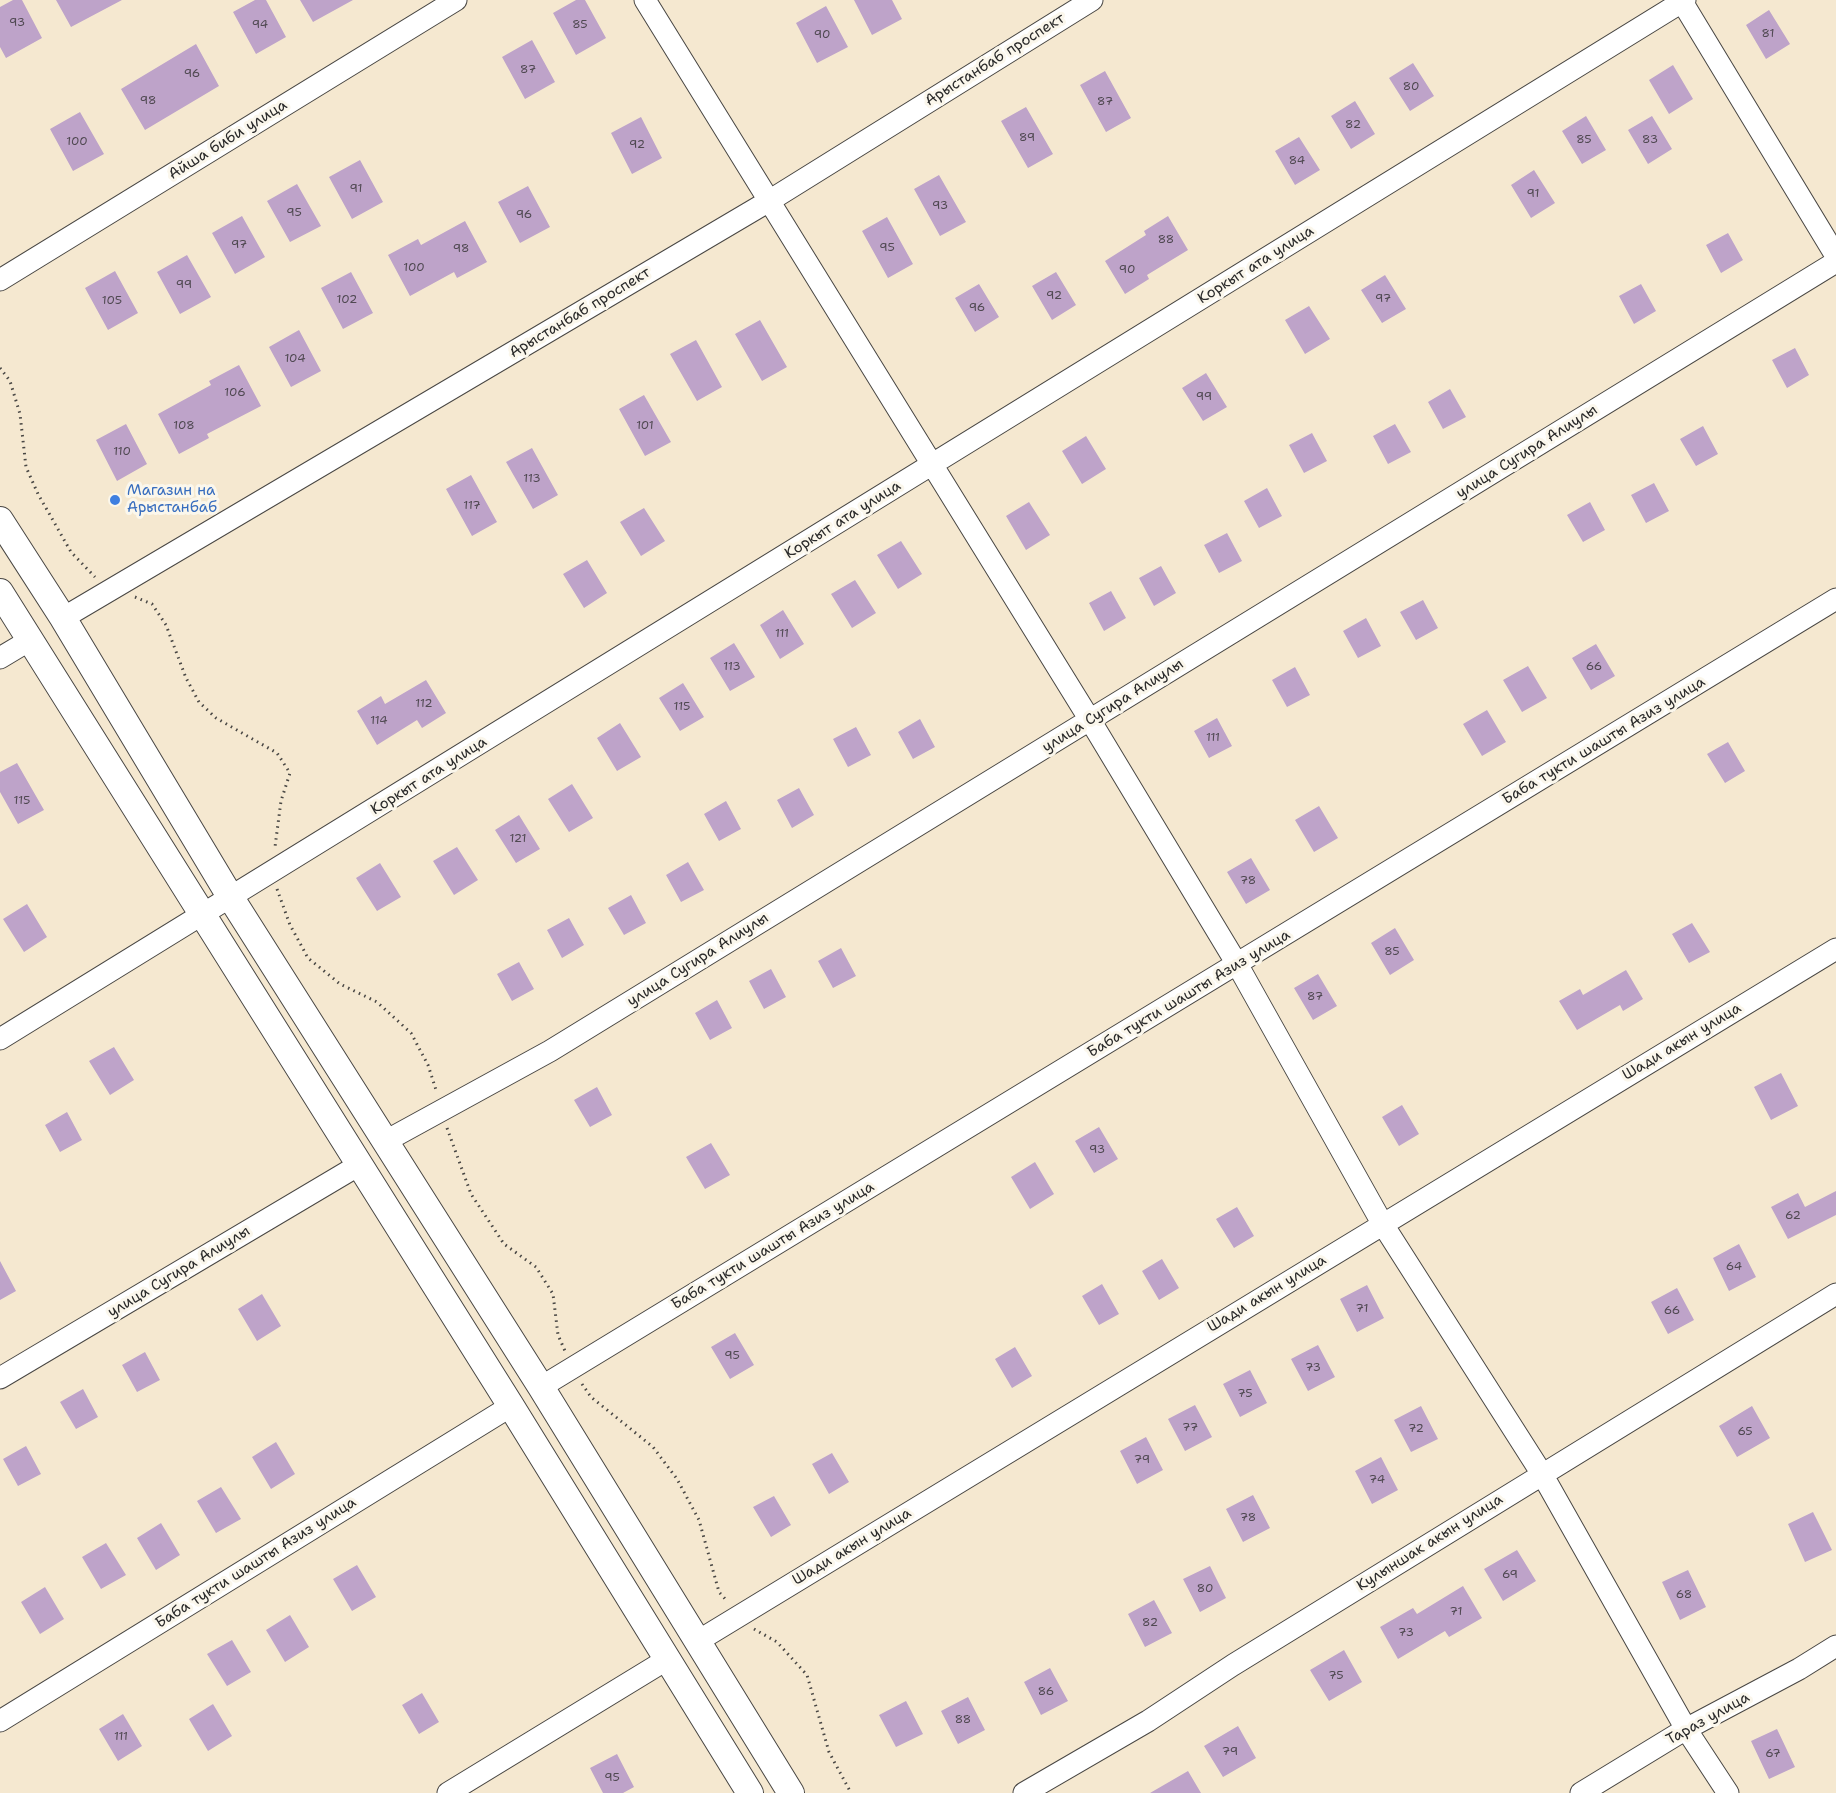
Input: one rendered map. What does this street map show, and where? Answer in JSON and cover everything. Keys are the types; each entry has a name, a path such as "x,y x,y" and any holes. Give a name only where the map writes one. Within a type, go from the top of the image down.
{"street":[{"name":"Айша биби улица","path":"0,280 456,0"},
{"path":"645,0 1090,720 1237,964 1382,1223 1542,1474 1686,1729 1728,1793"},
{"name":"Арыстанбаб проспект","path":"63,618 770,201 1092,0"},
{"path":"1683,0 1836,256"},
{"name":"Коркыт ата улица","path":"0,1039 1683,0"},
{"name":"улица Сугира Алиулы","path":"384,1142 550,1052 1836,262"},
{"path":"0,520 63,618 231,898 541,1388 791,1793"},
{"path":"0,592 511,1406 750,1793"},
{"name":"Баба тукти шашты Азиз улица","path":"541,1388 1836,599"},
{"path":"0,658 30,640"},
{"name":"Шади акын улица","path":"698,1641 1836,949"},
{"name":"улица Сугира Алиулы","path":"0,1378 359,1165"},
{"name":"Кулыншак акын улица","path":"1024,1793 1148,1721 1542,1474 1836,1294"},
{"name":"Баба тукти шашты Азиз улица","path":"0,1720 511,1406"},
{"name":"Тараз улица","path":"1581,1793 1686,1729 1799,1669 1836,1646"},
{"path":"448,1793 666,1660"}],"path":[{"path":"0,368 10,381 20,414 26,467 55,528 71,552 99,581 152,604 166,625 186,678 199,702 216,718 277,753 290,772 274,837 277,891 290,925 308,958 340,984 377,1002 411,1033 428,1065 471,1194 504,1244 536,1267 553,1294 558,1335 572,1368 591,1397 653,1447 677,1479 699,1520 719,1592 747,1626 777,1642 807,1675 829,1752 851,1793"}],"building":[{"path":"13,0 22,0 42,38 6,58 0,47 0,7"},
{"path":"56,0 122,0 71,27"},
{"path":"255,0 266,0 286,37 256,54 233,12"},
{"path":"300,0 353,0 313,22"},
{"path":"576,0 585,0 606,38 576,55 553,13"},
{"path":"854,0 892,0 902,19 872,35"},
{"path":"826,6 848,47 817,63 796,23"},
{"path":"1769,10 1790,44 1766,59 1746,25"},
{"path":"532,40 555,82 525,99 502,57"},
{"path":"196,44 219,86 145,130 121,89"},
{"path":"1413,63 1434,96 1410,111 1389,78"},
{"path":"1673,65 1693,99 1669,114 1649,80"},
{"path":"1105,71 1131,118 1106,132 1080,85"},
{"path":"1355,101 1375,134 1351,149 1331,116"},
{"path":"1026,107 1053,154 1028,168 1001,121"},
{"path":"80,112 104,154 73,171 50,129"},
{"path":"1586,116 1606,150 1582,164 1562,131"},
{"path":"1652,116 1672,149 1648,164 1628,130"},
{"path":"641,117 662,158 632,174 611,133"},
{"path":"1299,137 1320,170 1295,185 1275,151"},
{"path":"360,160 383,202 352,219 329,177"},
{"path":"1534,170 1555,203 1531,218 1511,185"},
{"path":"939,175 966,222 940,236 914,189"},
{"path":"297,184 321,226 290,242 267,201"},
{"path":"528,186 550,227 520,243 498,202"},
{"path":"242,216 265,257 235,274 212,233"},
{"path":"1168,216 1188,250 1147,275 1149,279 1125,294 1105,261 1146,235 1144,231"},
{"path":"887,217 913,264 888,278 862,231"},
{"path":"465,221 487,262 457,278 454,272 410,296 388,255 418,239 421,245"},
{"path":"1728,233 1743,260 1721,273 1706,245"},
{"path":"187,255 211,297 180,314 157,272"},
{"path":"115,271 138,313 108,330 85,288"},
{"path":"351,272 373,313 343,329 321,288"},
{"path":"1056,272 1076,305 1052,320 1032,286"},
{"path":"1385,275 1406,309 1382,323 1361,290"},
{"path":"979,284 999,317 975,332 955,298"},
{"path":"1641,284 1656,311 1634,324 1619,296"},
{"path":"1309,306 1330,339 1305,354 1285,320"},
{"path":"760,320 787,367 762,381 735,334"},
{"path":"299,330 321,371 291,387 269,347"},
{"path":"696,340 722,387 697,401 670,354"},
{"path":"1795,348 1809,375 1787,388 1772,360"},
{"path":"239,365 261,406 207,434 209,438 179,454 158,414 211,385 209,381"},
{"path":"1206,373 1227,407 1203,421 1182,388"},
{"path":"1450,389 1466,417 1443,429 1428,402"},
{"path":"644,395 671,442 645,456 619,409"},
{"path":"126,424 147,464 117,481 96,440"},
{"path":"1395,424 1411,452 1388,464 1373,436"},
{"path":"1703,426 1718,454 1696,466 1680,439"},
{"path":"1312,433 1327,461 1304,473 1289,445"},
{"path":"1086,436 1106,469 1082,484 1062,451"},
{"path":"532,448 558,495 533,509 506,462"},
{"path":"471,475 497,522 472,536 446,489"},
{"path":"1654,483 1669,511 1646,523 1631,495"},
{"path":"1267,488 1282,516 1259,528 1244,501"},
{"path":"1029,502 1050,535 1026,550 1006,516"},
{"path":"1590,502 1605,530 1583,542 1567,515"},
{"path":"644,508 665,541 641,556 620,522"},
{"path":"1227,533 1242,561 1219,573 1204,545"},
{"path":"901,541 922,574 898,589 877,555"},
{"path":"587,560 607,593 584,608 563,574"},
{"path":"1161,566 1176,593 1154,606 1139,578"},
{"path":"855,580 876,613 852,628 831,594"},
{"path":"1111,591 1126,618 1104,631 1089,603"},
{"path":"1423,600 1438,628 1416,640 1400,612"},
{"path":"783,610 804,644 780,659 760,625"},
{"path":"1366,618 1381,646 1358,658 1343,631"},
{"path":"734,643 755,677 730,691 710,658"},
{"path":"1596,644 1615,676 1591,690 1572,658"},
{"path":"1528,666 1547,698 1522,712 1503,680"},
{"path":"1295,667 1310,695 1287,707 1272,680"},
{"path":"426,680 446,713 422,728 417,720 377,745 357,711 381,696 385,704"},
{"path":"683,683 704,717 680,731 659,698"},
{"path":"1487,710 1506,742 1482,756 1463,724"},
{"path":"1217,718 1232,746 1209,758 1194,731"},
{"path":"920,719 935,747 913,759 898,732"},
{"path":"620,723 641,757 617,771 597,738"},
{"path":"856,727 871,755 848,767 833,739"},
{"path":"1728,742 1745,771 1725,783 1707,754"},
{"path":"17,763 44,810 18,824 0,792 0,772"},
{"path":"572,784 593,818 569,832 548,799"},
{"path":"799,788 814,815 792,828 777,800"},
{"path":"726,801 741,829 719,841 704,814"},
{"path":"1319,806 1338,838 1314,852 1295,820"},
{"path":"519,815 540,849 516,863 495,830"},
{"path":"457,847 478,880 454,895 433,861"},
{"path":"1251,858 1270,890 1246,904 1227,872"},
{"path":"688,862 704,890 681,902 666,875"},
{"path":"380,863 401,897 377,911 356,878"},
{"path":"631,895 646,923 624,935 608,908"},
{"path":"27,904 47,937 24,952 3,919"},
{"path":"569,918 584,945 562,958 547,930"},
{"path":"1692,923 1710,952 1689,963 1672,934"},
{"path":"1395,928 1414,960 1390,975 1371,943"},
{"path":"841,948 856,976 833,988 818,961"},
{"path":"519,962 534,989 512,1001 497,974"},
{"path":"771,969 786,997 764,1009 749,981"},
{"path":"1626,970 1643,999 1623,1011 1620,1005 1577,1030 1559,1001 1580,989 1583,995"},
{"path":"1318,974 1337,1006 1313,1020 1294,988"},
{"path":"717,1000 732,1028 710,1040 695,1013"},
{"path":"114,1047 134,1080 110,1095 89,1061"},
{"path":"1781,1073 1798,1106 1771,1120 1754,1087"},
{"path":"597,1087 612,1115 590,1127 574,1100"},
{"path":"1402,1105 1419,1134 1399,1146 1382,1117"},
{"path":"67,1112 82,1140 60,1152 45,1125"},
{"path":"1099,1127 1118,1159 1094,1173 1075,1141"},
{"path":"711,1143 730,1175 705,1189 686,1157"},
{"path":"1035,1162 1054,1194 1030,1209 1011,1177"},
{"path":"1836,1191 1836,1215 1788,1239 1771,1207 1798,1193 1805,1207"},
{"path":"1237,1207 1254,1236 1234,1248 1216,1219"},
{"path":"1739,1244 1756,1277 1729,1291 1713,1258"},
{"path":"1162,1259 1179,1288 1159,1300 1142,1271"},
{"path":"0,1261 16,1291 0,1300"},
{"path":"1102,1284 1119,1314 1099,1325 1082,1296"},
{"path":"1367,1285 1384,1318 1357,1332 1340,1299"},
{"path":"1677,1288 1694,1320 1668,1334 1651,1302"},
{"path":"262,1294 281,1326 257,1341 238,1309"},
{"path":"735,1333 754,1365 730,1379 711,1347"},
{"path":"1318,1345 1335,1377 1308,1391 1291,1359"},
{"path":"1015,1347 1032,1376 1012,1388 995,1359"},
{"path":"145,1352 160,1380 137,1392 122,1365"},
{"path":"1250,1370 1267,1403 1240,1417 1223,1384"},
{"path":"83,1389 98,1417 76,1429 60,1402"},
{"path":"1195,1405 1212,1437 1185,1451 1168,1419"},
{"path":"1421,1406 1438,1439 1411,1452 1394,1420"},
{"path":"1752,1406 1770,1438 1737,1457 1719,1426"},
{"path":"1146,1437 1163,1470 1137,1484 1120,1451"},
{"path":"276,1442 295,1474 271,1489 252,1457"},
{"path":"26,1446 41,1474 18,1486 3,1459"},
{"path":"832,1453 849,1482 829,1494 812,1464"},
{"path":"1381,1457 1398,1490 1372,1504 1355,1471"},
{"path":"221,1487 241,1519 216,1533 197,1501"},
{"path":"1253,1495 1270,1528 1243,1542 1226,1509"},
{"path":"774,1496 791,1525 771,1537 753,1507"},
{"path":"1813,1512 1832,1550 1805,1562 1788,1524"},
{"path":"161,1523 180,1555 156,1570 137,1538"},
{"path":"106,1543 126,1575 101,1589 82,1557"},
{"path":"1517,1550 1536,1581 1503,1601 1484,1569"},
{"path":"357,1565 376,1597 352,1611 333,1579"},
{"path":"1210,1566 1226,1598 1200,1612 1183,1579"},
{"path":"1688,1570 1706,1607 1680,1620 1662,1582"},
{"path":"1463,1586 1482,1618 1449,1637 1445,1631 1398,1659 1380,1627 1413,1608 1417,1614"},
{"path":"45,1587 64,1619 40,1634 21,1602"},
{"path":"1154,1600 1172,1633 1145,1647 1128,1614"},
{"path":"290,1615 309,1647 285,1662 266,1630"},
{"path":"232,1640 251,1672 227,1686 207,1654"},
{"path":"1344,1650 1362,1682 1329,1701 1310,1670"},
{"path":"1050,1668 1068,1701 1041,1715 1024,1682"},
{"path":"422,1693 439,1722 419,1734 402,1705"},
{"path":"968,1697 985,1730 958,1744 941,1711"},
{"path":"906,1701 923,1734 896,1747 879,1715"},
{"path":"213,1704 232,1736 208,1751 189,1719"},
{"path":"123,1714 142,1746 118,1761 99,1729"},
{"path":"1238,1726 1256,1758 1223,1777 1204,1746"},
{"path":"1777,1729 1795,1767 1769,1779 1751,1741"},
{"path":"617,1754 634,1787 623,1793 603,1793 590,1768"},
{"path":"1188,1771 1201,1793 1150,1793"}],"place":[{"name":"Магазин на Арыстанбаб","path":"115,500"}]}
